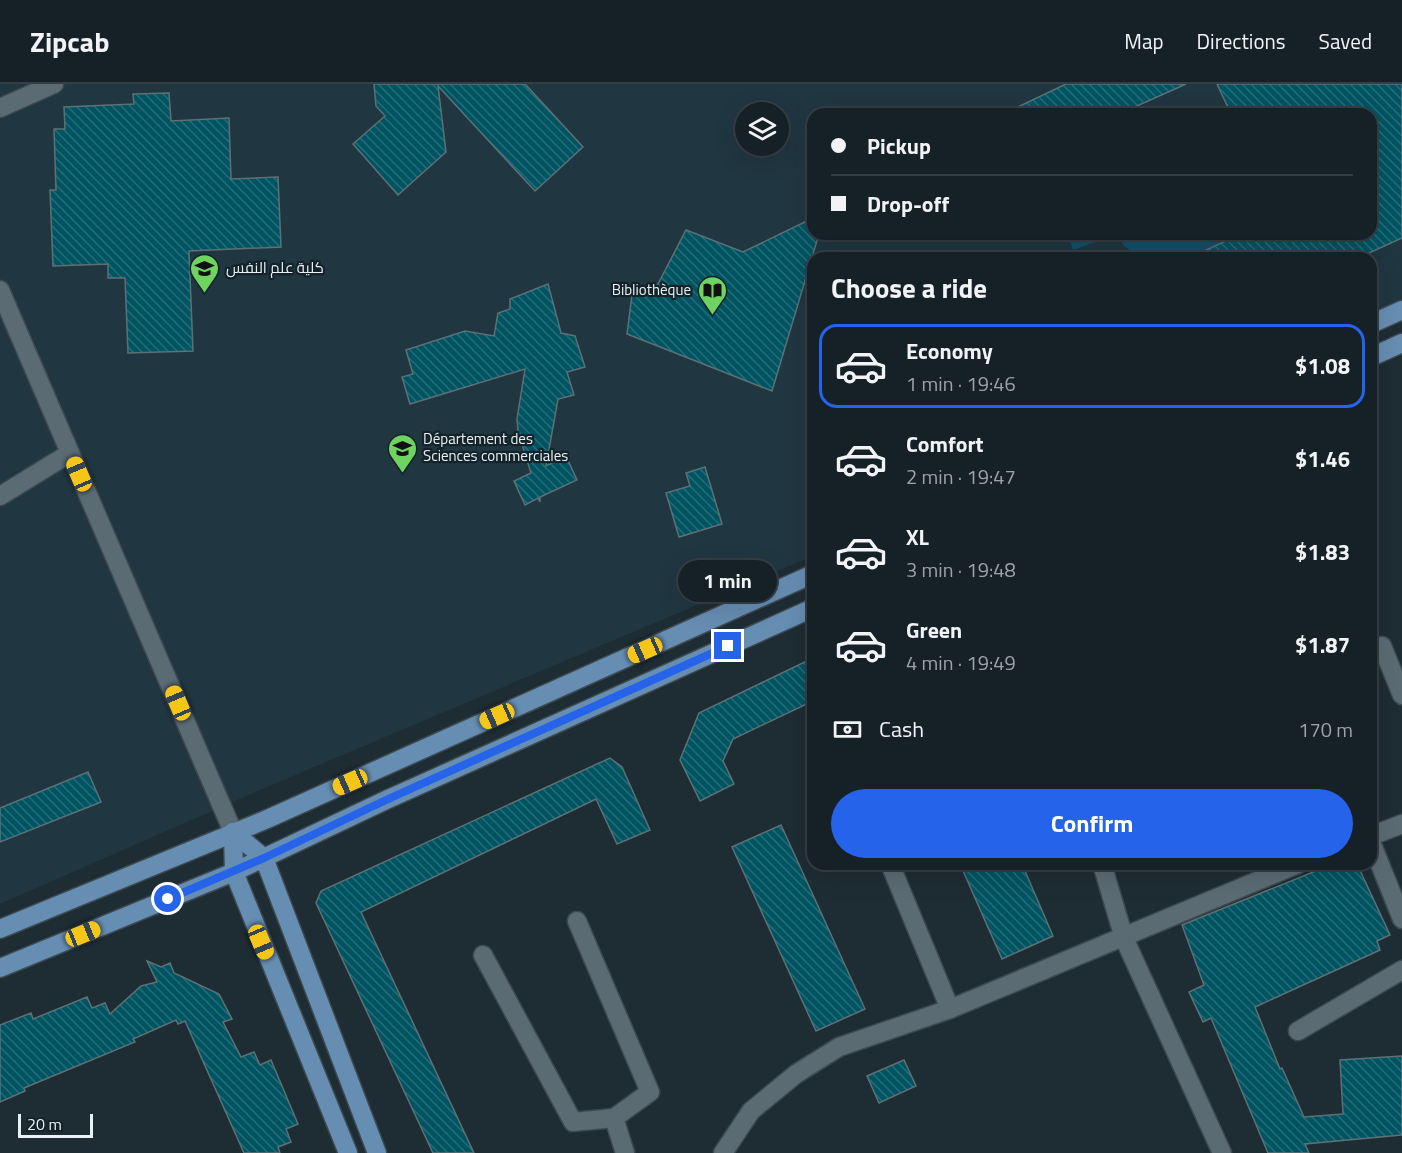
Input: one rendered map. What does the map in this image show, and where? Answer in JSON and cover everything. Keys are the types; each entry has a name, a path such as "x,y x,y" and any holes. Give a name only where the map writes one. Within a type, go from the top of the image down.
{"main road":[{"path":"1377,321 1402,310"},
{"path":"1377,354 1402,343"},
{"path":"0,929 233,832 807,577"},
{"path":"0,968 234,872 397,795 807,611"},
{"path":"233,832 264,858 377,1153"},
{"path":"233,832 234,872 348,1153"}],"street":[{"path":"0,108 54,84"},
{"path":"0,290 233,832"},
{"path":"0,496 70,453"},
{"path":"1382,646 1402,695"},
{"path":"1377,834 1402,824"},
{"path":"1377,857 1402,920"},
{"path":"892,870 950,1009"},
{"path":"1104,870 1124,938 1222,1153"},
{"path":"723,1153 751,1111 796,1074 839,1047 950,1009 1283,870"},
{"path":"483,955 573,1122 614,1118 650,1092 577,921"},
{"path":"1298,1031 1402,970"},
{"path":"614,1118 625,1153"}],"shaded area":[{"path":"0,84 1402,84 1402,306 1377,316 1377,252 807,252 807,559 260,790 0,904"},
{"path":"1070,240 1101,240 1073,250"},
{"path":"1121,240 1228,240 1202,252 1133,252 1124,246"}],"building":[{"path":"374,84 525,84 583,147 535,191 438,86 446,152 398,195 353,144 385,116 376,106"},
{"path":"1066,84 1186,84 1132,108 1016,108"},
{"path":"1217,84 1402,84 1402,238 1371,252 1202,252 1228,240 1377,240 1377,108 1228,108"},
{"path":"169,93 171,121 229,118 231,179 278,177 281,247 189,251 193,351 128,353 125,278 108,278 108,264 53,266 50,190 56,190 54,129 65,129 64,107 134,104 133,94"},
{"name":"Bibliothèque","path":"807,221 807,240 817,240 814,252 807,252 807,274 772,391 627,334 632,295 658,284 686,230 743,252"},
{"path":"548,284 561,333 575,336 585,367 567,372 574,395 558,399 546,466 566,456 577,480 540,497 540,502 538,498 525,505 514,481 531,473 518,431 517,419 525,369 410,404 402,377 413,374 406,350 465,331 494,336 498,313 510,309 510,299"},
{"path":"705,467 722,524 679,537 666,493 690,486 686,473"},
{"path":"807,661 807,704 733,739 723,761 734,784 700,801 680,760 699,713"},
{"path":"610,758 622,767 650,830 617,844 596,799 361,912 474,1153 433,1153 316,903 321,891"},
{"path":"88,772 101,802 0,842 0,808"},
{"path":"781,825 865,1009 816,1031 732,847"},
{"path":"963,870 1025,870 1053,936 1002,959"},
{"path":"1318,870 1360,870 1390,935 1377,941 1380,950 1255,1007 1280,1069 1282,1068 1304,1117 1343,1114 1340,1060 1402,1056 1402,1135 1305,1144 1309,1153 1268,1153 1211,1018 1203,1022 1189,992 1204,985 1182,925"},
{"path":"147,961 161,967 170,963 174,973 219,994 232,1019 223,1022 241,1057 254,1052 260,1065 271,1060 298,1124 286,1129 291,1142 278,1147 280,1153 244,1153 185,1021 178,1024 176,1020 133,1039 135,1042 24,1088 25,1091 0,1102 0,1025 31,1013 33,1019 87,997 92,1008 105,1003 110,1014 141,986 157,982"},
{"path":"904,1060 916,1086 879,1103 867,1076"}],"place":[{"name":"كلية علم النفس","path":"205,294"},
{"name":"Bibliothèque","path":"712,316"},
{"name":"Département des Sciences commerciales","path":"402,474"}],"route":[{"path":"168,899 234,872 386,800 728,646"}]}
